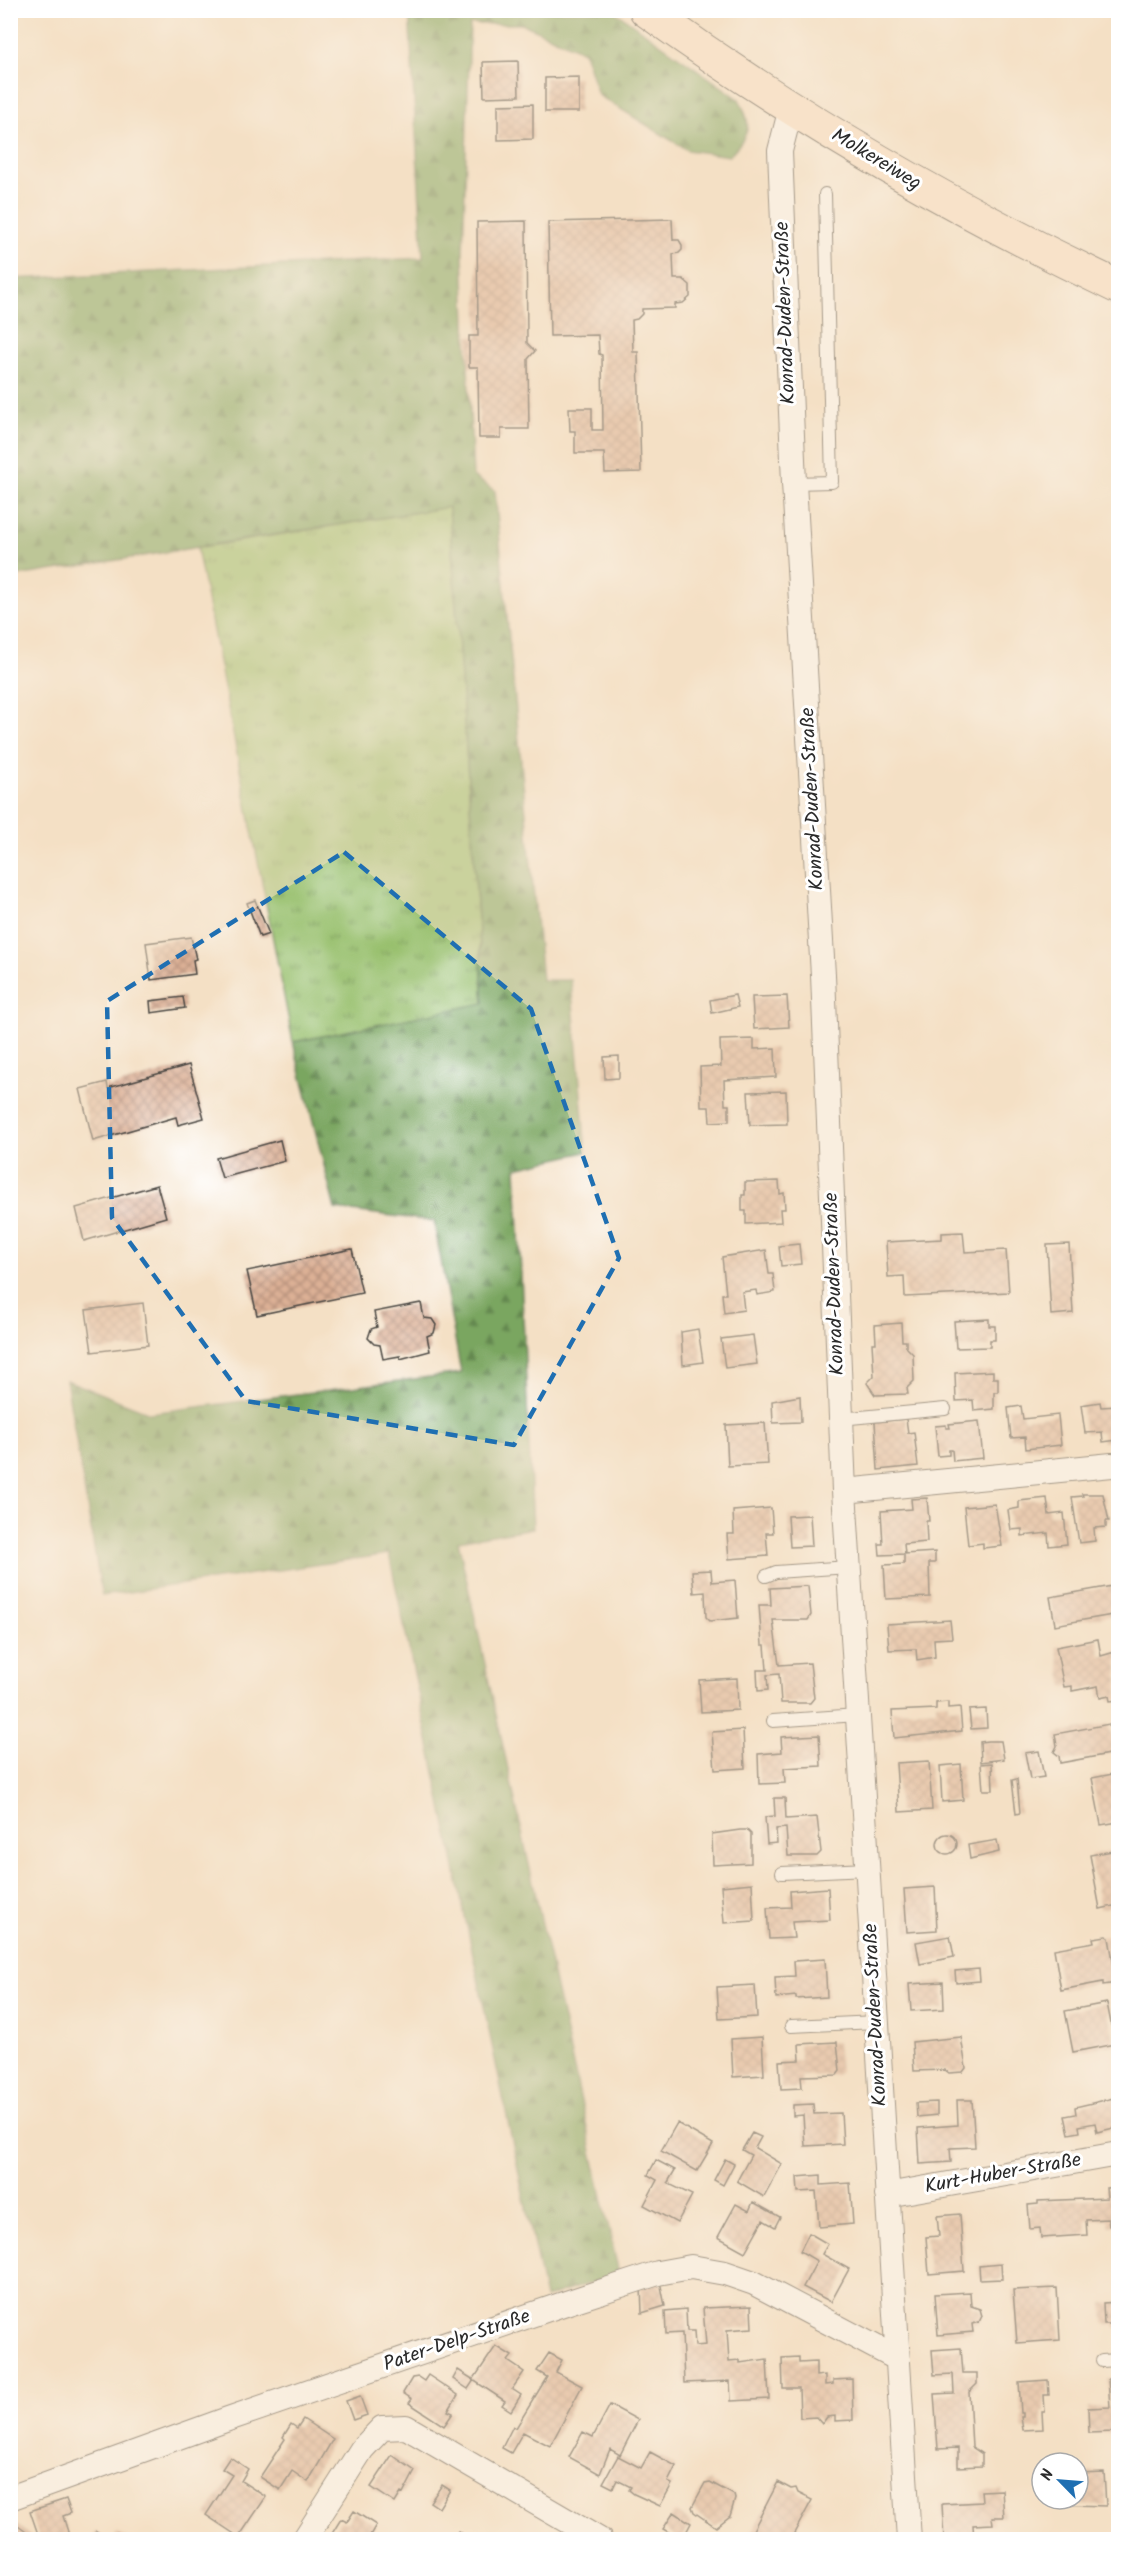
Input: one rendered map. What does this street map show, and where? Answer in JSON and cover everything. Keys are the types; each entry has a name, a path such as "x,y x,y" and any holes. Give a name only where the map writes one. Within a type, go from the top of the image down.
{"main road":[{"name":"Molkereiweg","path":"646,10 715,60 936,196 1031,246 1119,287"}],"street":[{"name":"Konrad-Duden-Straße","path":"791,108 780,151 794,483 823,975 844,1491 909,2540"},
{"path":"844,1491 1112,1465"},
{"name":"Kurt-Huber-Straße","path":"887,2195 1119,2154"},
{"name":"Pater-Delp-Straße","path":"10,2498 217,2423 566,2303 658,2273 691,2267 725,2273 754,2283 898,2359"},
{"path":"304,2540 362,2449 382,2428 406,2427 600,2540"}],"lane":[{"path":"794,483 832,482 825,194"},
{"path":"840,1419 945,1409"},
{"path":"766,1576 776,1572 849,1567"},
{"path":"772,1721 857,1715"},
{"path":"782,1873 867,1869"},
{"path":"791,2026 876,2022"},
{"path":"1102,2361 1119,2360"}],"highlighted area":[{"path":"344,852 531,1009 619,1258 514,1445 246,1401 112,1218 107,1001"}],"green space":[{"path":"409,11 614,11 739,99 748,123 745,135 729,156 687,150 598,95 584,52 523,24 470,24 463,255 473,476 495,491 542,980 571,980 586,1152 516,1168 533,1528 458,1541 619,2274 545,2298 389,1554 102,1596 66,1380 150,1413 461,1373 434,1221 335,1209 293,1042 484,1003 449,507 11,577 10,279 423,258"},
{"path":"449,507 484,1004 293,1042 197,548"}],"building":[{"path":"518,61 519,96 484,97 483,62"},
{"path":"579,77 579,112 545,112 545,78"},
{"path":"533,104 533,139 498,140 498,105"},
{"path":"672,219 673,240 679,240 682,245 679,253 673,254 674,279 683,279 690,285 690,297 683,303 675,304 675,308 642,309 642,314 632,320 633,352 638,352 641,472 605,473 604,453 575,453 575,431 570,431 569,408 592,408 592,430 603,430 602,355 599,354 598,335 550,336 548,222"},
{"path":"526,221 527,343 535,351 528,359 529,429 501,429 501,438 479,438 478,367 469,367 469,336 478,336 477,222"},
{"path":"255,900 269,934 260,937 247,903"},
{"path":"191,937 196,959 193,960 195,974 151,980 146,943"},
{"path":"735,995 738,1007 712,1013 710,1000"},
{"path":"787,996 789,1027 754,1029 752,997"},
{"path":"183,997 185,1008 151,1013 150,1001"},
{"path":"754,1039 754,1049 775,1048 776,1077 724,1080 725,1105 729,1105 729,1121 710,1122 709,1107 701,1107 700,1067 721,1066 720,1040"},
{"path":"619,1056 619,1078 605,1079 604,1057"},
{"path":"189,1065 204,1118 178,1125 176,1117 93,1141 80,1089 107,1082 108,1088"},
{"path":"786,1091 787,1124 750,1125 748,1092"},
{"path":"280,1140 285,1161 222,1178 216,1158"},
{"path":"779,1181 780,1194 784,1193 785,1209 780,1209 781,1222 746,1224 746,1211 742,1211 745,1182"},
{"path":"157,1185 166,1217 84,1241 76,1208"},
{"path":"963,1232 965,1252 1006,1250 1009,1292 905,1297 904,1276 888,1277 886,1242 942,1239 942,1233"},
{"path":"799,1244 801,1264 781,1266 779,1246"},
{"path":"1069,1244 1073,1313 1051,1315 1047,1245"},
{"path":"352,1249 362,1293 257,1315 247,1271"},
{"path":"766,1250 769,1274 773,1274 775,1292 757,1295 756,1290 742,1292 744,1310 724,1313 722,1294 726,1294 722,1257"},
{"path":"143,1303 148,1345 92,1352 86,1310"},
{"path":"421,1303 424,1318 432,1319 436,1325 434,1333 427,1336 430,1351 400,1359 400,1356 383,1359 380,1345 374,1344 368,1338 371,1329 377,1327 374,1312"},
{"path":"989,1319 989,1326 995,1326 995,1340 990,1340 990,1347 956,1348 954,1321"},
{"path":"901,1323 902,1341 906,1341 906,1347 913,1354 914,1381 907,1388 908,1394 875,1395 867,1383 874,1376 872,1343 876,1343 875,1325"},
{"path":"698,1329 703,1362 683,1365 681,1332"},
{"path":"753,1335 757,1364 725,1368 721,1339"},
{"path":"993,1371 993,1378 998,1378 998,1392 994,1392 994,1409 974,1411 973,1400 956,1401 955,1373"},
{"path":"800,1396 801,1422 773,1423 772,1401"},
{"path":"1100,1402 1101,1407 1118,1406 1118,1440 1103,1442 1102,1432 1085,1433 1081,1405"},
{"path":"1021,1406 1023,1419 1058,1415 1061,1445 1026,1449 1025,1437 1011,1438 1008,1408"},
{"path":"906,1419 908,1433 914,1432 918,1466 878,1470 875,1422"},
{"path":"979,1421 983,1458 953,1461 952,1450 949,1450 949,1455 938,1456 935,1426 946,1425 946,1428 950,1428 949,1424"},
{"path":"765,1423 768,1464 728,1466 726,1425"},
{"path":"1082,1494 1103,1494 1109,1521 1106,1521 1106,1527 1094,1528 1095,1541 1079,1543 1072,1497 1083,1496"},
{"path":"927,1498 929,1521 926,1521 927,1542 904,1544 905,1554 880,1555 879,1544 883,1544 881,1511 912,1509 911,1499"},
{"path":"1047,1498 1049,1515 1064,1513 1067,1544 1049,1546 1048,1533 1022,1536 1022,1529 1011,1530 1008,1510 1019,1508 1019,1501"},
{"path":"995,1504 1002,1546 983,1548 983,1543 968,1545 964,1507"},
{"path":"771,1508 773,1533 766,1533 768,1556 729,1559 727,1534 734,1534 733,1511"},
{"path":"810,1515 812,1546 790,1547 788,1516"},
{"path":"935,1552 935,1563 929,1563 930,1597 886,1599 884,1565 904,1564 904,1554"},
{"path":"711,1570 712,1582 735,1580 738,1618 710,1621 706,1617 705,1592 694,1593 692,1571"},
{"path":"1118,1585 1118,1614 1055,1625 1050,1597"},
{"path":"808,1586 811,1615 808,1620 773,1620 779,1665 810,1663 814,1698 810,1703 781,1703 779,1674 767,1675 768,1690 758,1691 757,1670 767,1670 765,1645 762,1645 759,1605 771,1605 770,1588"},
{"path":"950,1620 952,1638 934,1639 935,1657 917,1660 916,1649 889,1650 887,1624"},
{"path":"1098,1639 1101,1656 1118,1651 1118,1700 1110,1701 1109,1696 1100,1698 1098,1686 1072,1691 1072,1686 1064,1687 1056,1647"},
{"path":"737,1678 738,1710 701,1712 699,1680"},
{"path":"948,1702 948,1708 960,1707 962,1731 894,1738 892,1711 936,1709 936,1703"},
{"path":"986,1709 987,1728 971,1729 969,1710"},
{"path":"1109,1724 1111,1735 1115,1740 1114,1753 1060,1763 1059,1756 1054,1752 1057,1746 1055,1734"},
{"path":"743,1730 745,1768 715,1770 712,1732"},
{"path":"819,1735 821,1766 784,1768 785,1783 759,1784 758,1754 782,1752 781,1737"},
{"path":"1001,1741 1004,1759 981,1762 980,1742"},
{"path":"1039,1751 1044,1777 1030,1779 1025,1753"},
{"path":"929,1761 932,1810 899,1812 896,1763"},
{"path":"992,1763 993,1790 983,1790 981,1764"},
{"path":"961,1764 963,1800 942,1802 940,1766"},
{"path":"1118,1773 1118,1822 1101,1825 1092,1778"},
{"path":"1017,1779 1020,1813 1016,1814 1012,1780"},
{"path":"774,1798 785,1798 786,1819 817,1817 821,1852 817,1856 788,1856 786,1828 776,1829 777,1843 767,1844 765,1817 775,1816"},
{"path":"747,1830 751,1834 751,1863 713,1865 712,1834"},
{"path":"947,1834 954,1837 957,1844 954,1851 947,1854 940,1851 937,1844 940,1837"},
{"path":"997,1840 999,1852 970,1859 968,1845"},
{"path":"1118,1850 1118,1905 1100,1909 1090,1855"},
{"path":"752,1883 754,1921 724,1923 721,1886"},
{"path":"935,1887 937,1930 907,1932 904,1889"},
{"path":"828,1888 830,1920 792,1922 794,1938 769,1939 767,1908 791,1907 790,1891"},
{"path":"950,1936 954,1957 920,1964 916,1942"},
{"path":"1106,1936 1109,1938 1117,1983 1103,1985 1103,1982 1061,1990 1054,1949 1094,1942 1093,1938"},
{"path":"825,1959 827,1997 776,1998 775,1977 795,1976 794,1961"},
{"path":"979,1969 980,1981 956,1983 955,1971"},
{"path":"943,1982 944,2009 911,2011 909,1984"},
{"path":"755,1985 757,2017 719,2019 717,1987"},
{"path":"1107,2003 1115,2044 1073,2052 1065,2011"},
{"path":"762,2037 764,2075 733,2077 731,2039"},
{"path":"961,2037 966,2068 963,2072 914,2071 912,2042"},
{"path":"837,2042 840,2071 837,2075 801,2076 802,2088 781,2089 779,2061 800,2060 799,2044"},
{"path":"1118,2097 1118,2127 1097,2132 1095,2123 1079,2126 1080,2132 1069,2134 1065,2116 1076,2114 1075,2107"},
{"path":"957,2100 972,2100 975,2147 950,2148 951,2162 920,2164 918,2128 958,2125"},
{"path":"937,2102 937,2115 917,2117 916,2103"},
{"path":"813,2104 814,2114 841,2113 843,2144 805,2146 803,2115 793,2116 793,2105"},
{"path":"677,2123 713,2144 697,2171 661,2151"},
{"path":"752,2133 761,2137 755,2148 782,2164 764,2197 737,2181 751,2155 742,2150"},
{"path":"725,2159 734,2164 723,2185 714,2180"},
{"path":"656,2160 675,2170 668,2182 671,2185 692,2195 677,2223 644,2205 657,2180 648,2175"},
{"path":"821,2175 821,2185 850,2183 853,2224 819,2227 816,2191 798,2192 797,2177"},
{"path":"1118,2187 1118,2225 1109,2226 1108,2219 1086,2220 1087,2235 1041,2238 1040,2228 1030,2229 1028,2205 1038,2204 1038,2201 1107,2198 1106,2188"},
{"path":"753,2202 780,2217 775,2227 763,2220 745,2252 718,2237 736,2204 749,2211"},
{"path":"960,2214 964,2271 929,2274 926,2237 939,2236 937,2216"},
{"path":"809,2233 828,2244 822,2254 849,2269 831,2302 803,2287 817,2261 800,2251"},
{"path":"1001,2264 1002,2279 980,2280 979,2266"},
{"path":"660,2281 665,2306 642,2313 641,2287"},
{"path":"1057,2288 1060,2340 1017,2343 1013,2290"},
{"path":"970,2292 971,2306 980,2309 982,2316 979,2322 972,2324 973,2332 938,2335 935,2294"},
{"path":"1118,2302 1118,2327 1115,2328 1115,2324 1104,2324 1103,2303"},
{"path":"751,2306 752,2328 727,2330 729,2361 740,2360 740,2363 767,2359 769,2399 731,2401 730,2381 684,2383 682,2333 666,2334 665,2311 686,2309 687,2331 694,2331 695,2346 706,2345 703,2308"},
{"path":"496,2346 512,2356 508,2361 524,2372 512,2389 521,2395 511,2411 502,2405 505,2401 473,2380"},
{"path":"961,2348 963,2373 977,2373 977,2384 969,2392 972,2447 982,2454 982,2466 958,2467 958,2448 938,2449 934,2394 954,2393 953,2374 934,2375 932,2350"},
{"path":"549,2353 562,2360 556,2372 582,2386 550,2446 523,2432 511,2453 502,2448 513,2426 516,2428 547,2377 537,2371"},
{"path":"799,2357 799,2363 816,2362 816,2376 825,2375 825,2385 833,2384 833,2380 852,2379 853,2420 835,2421 835,2416 827,2417 822,2424 816,2417 800,2418 799,2388 783,2388 782,2358"},
{"path":"458,2370 474,2380 468,2389 453,2379"},
{"path":"428,2375 458,2395 448,2411 453,2413 444,2426 409,2403 412,2399 403,2393 412,2378 418,2377 424,2381"},
{"path":"1118,2378 1118,2428 1113,2428 1113,2432 1089,2433 1088,2408 1110,2407 1108,2379"},
{"path":"1048,2380 1049,2395 1044,2395 1045,2412 1042,2412 1043,2429 1023,2430 1019,2382"},
{"path":"360,2396 367,2415 353,2420 346,2401"},
{"path":"610,2405 638,2420 620,2455 610,2449 600,2474 569,2457 583,2432 593,2437"},
{"path":"303,2419 333,2439 308,2482 292,2471 280,2490 260,2477 285,2439 283,2437 291,2424 297,2428"},
{"path":"650,2452 676,2466 668,2482 672,2484 660,2506 634,2494 629,2490 631,2487 617,2480 613,2488 603,2483 618,2456 641,2468"},
{"path":"392,2455 415,2471 403,2494 401,2493 395,2503 371,2487"},
{"path":"230,2457 248,2469 241,2481 266,2497 239,2537 206,2515 232,2475 222,2469"},
{"path":"1104,2472 1106,2506 1090,2506 1090,2473"},
{"path":"710,2482 734,2495 735,2499 730,2516 716,2527 694,2512 692,2507 705,2483"},
{"path":"778,2482 791,2489 796,2488 798,2493 812,2500 792,2537 796,2540 748,2540"},
{"path":"442,2485 450,2490 439,2508 430,2502"},
{"path":"1002,2490 1004,2517 992,2517 993,2524 973,2525 974,2540 944,2540 942,2504 982,2502 981,2491"},
{"path":"66,2499 71,2513 63,2516 69,2535 56,2540 40,2540 30,2511"},
{"path":"354,2511 376,2525 369,2537 373,2540 328,2540 341,2519 347,2522"},
{"path":"674,2512 691,2523 682,2540 663,2529"},
{"path":"10,2520 30,2535 28,2540 10,2538"},
{"path":"96,2531 108,2538 107,2540 91,2540"},
{"path":"458,2531 474,2540 453,2540"},
{"path":"117,2532 130,2540 113,2540"}]}
